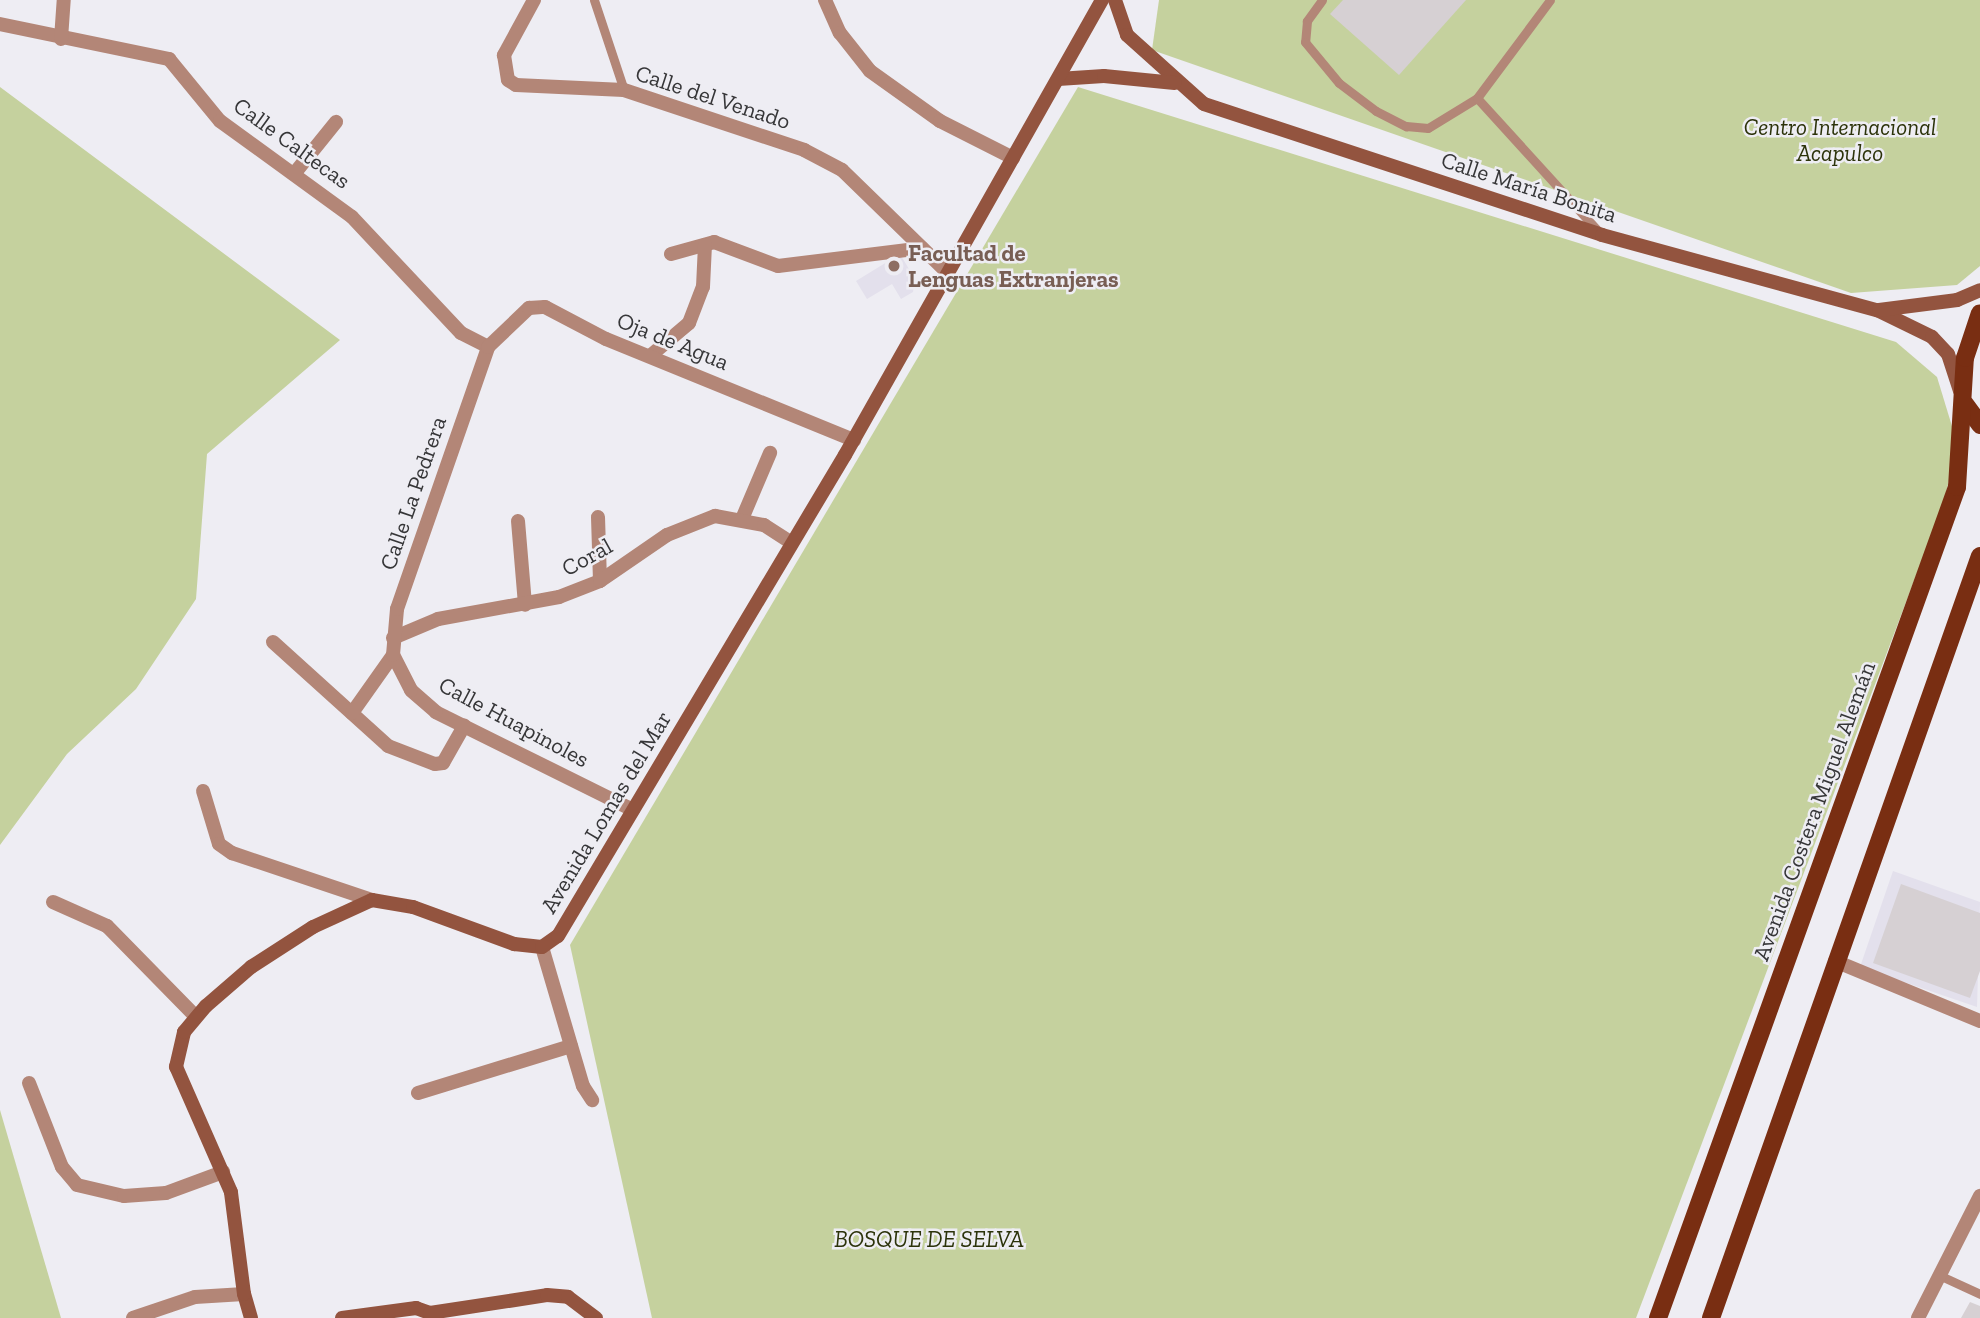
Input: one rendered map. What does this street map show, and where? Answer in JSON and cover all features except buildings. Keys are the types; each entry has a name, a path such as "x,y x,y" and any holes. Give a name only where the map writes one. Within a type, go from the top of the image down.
{"main road":[{"name":"Avenida Lomas del Mar","path":"372,900 413,907 514,944 542,947 568,923 854,440 1102,0"},
{"name":"Calle María Bonita","path":"1115,0 1127,35 1175,83 1204,104 1602,235 1877,310 1932,337 1940,345 1948,354 1965,404"},
{"path":"1058,79 1104,76 1175,83"},
{"name":"Calle María Bonita","path":"1877,310 1957,300 1980,290"},
{"name":"Avenida Costera Miguel Alemán","path":"1660,1317 1957,487 1965,404 1965,358 1980,313"},
{"path":"1965,404 1980,425"},
{"path":"1711,1318 1835,961 1973,596 1980,556"},
{"path":"251,1318 244,1294 231,1192 176,1067 184,1032 251,967 313,927 372,900"},
{"path":"341,1318 416,1308 430,1313 460,1314 547,1295 568,1297 596,1318"}],"street":[{"path":"61,39 64,0"},
{"name":"Calle del Venado","path":"534,0 504,55 508,80 516,85 624,90 804,150 842,170 948,273"},
{"path":"825,0 840,33 870,71 940,121 1013,158"},
{"name":"Calle Caltecas","path":"0,24 169,60 220,121 352,217 461,333 488,347"},
{"path":"294,174 335,122"},
{"path":"671,254 705,245 735,247 778,266 922,248"},
{"path":"650,356 689,323 703,287 705,245"},
{"name":"Oja de Agua","path":"488,347 529,308 545,307 650,356 854,440"},
{"name":"Calle La Pedrera","path":"393,655 397,609 442,472 488,347"},
{"path":"742,519 770,453"},
{"name":"Coral","path":"393,638 438,618 525,605 600,581 694,522 715,516 764,525 792,543"},
{"path":"598,517 600,581"},
{"path":"519,521 525,605"},
{"path":"273,642 388,746 435,764 448,758 464,726"},
{"path":"352,713 393,655"},
{"name":"Calle Huapinoles","path":"393,655 411,690 436,712 633,810"},
{"path":"203,791 219,844 232,853 372,900"},
{"path":"53,902 107,926 197,1017"},
{"path":"542,947 583,1086 592,1100"},
{"path":"1835,961 1980,1021"},
{"path":"418,1093 571,1046"},
{"path":"29,1083 62,1167 77,1185 124,1196 166,1193 223,1172"},
{"path":"1918,1318 1980,1196"},
{"path":"133,1318 195,1297 244,1294"}],"lane":[{"path":"594,0 624,90"},
{"path":"1322,0 1307,21 1305,42 1339,83 1376,111 1406,126 1428,128 1477,98 1550,0"},
{"path":"1477,98 1602,235"},
{"path":"1941,1276 1980,1294"}],"shaded area":[{"name":"Facultad de Lenguas Extranjeras","path":"900,254 915,279 913,292 901,299 892,284 867,299 856,281"},
{"path":"1893,871 1980,902 1977,1007 1860,967"}],"green space":[{"name":"Centro Internacional Acapulco","path":"1159,0 1980,0 1980,266 1957,285 1851,293 1152,50"},
{"path":"0,87 340,340 207,454 196,599 136,689 67,754 0,845"},
{"name":"BOSQUE DE SELVA","path":"1078,87 1896,342 1937,377 1958,446 1943,504 1636,1318 652,1318 570,945"},
{"path":"0,1110 61,1318 0,1318"}],"place":[{"name":"Facultad de Lenguas Extranjeras","path":"894,266"}]}
